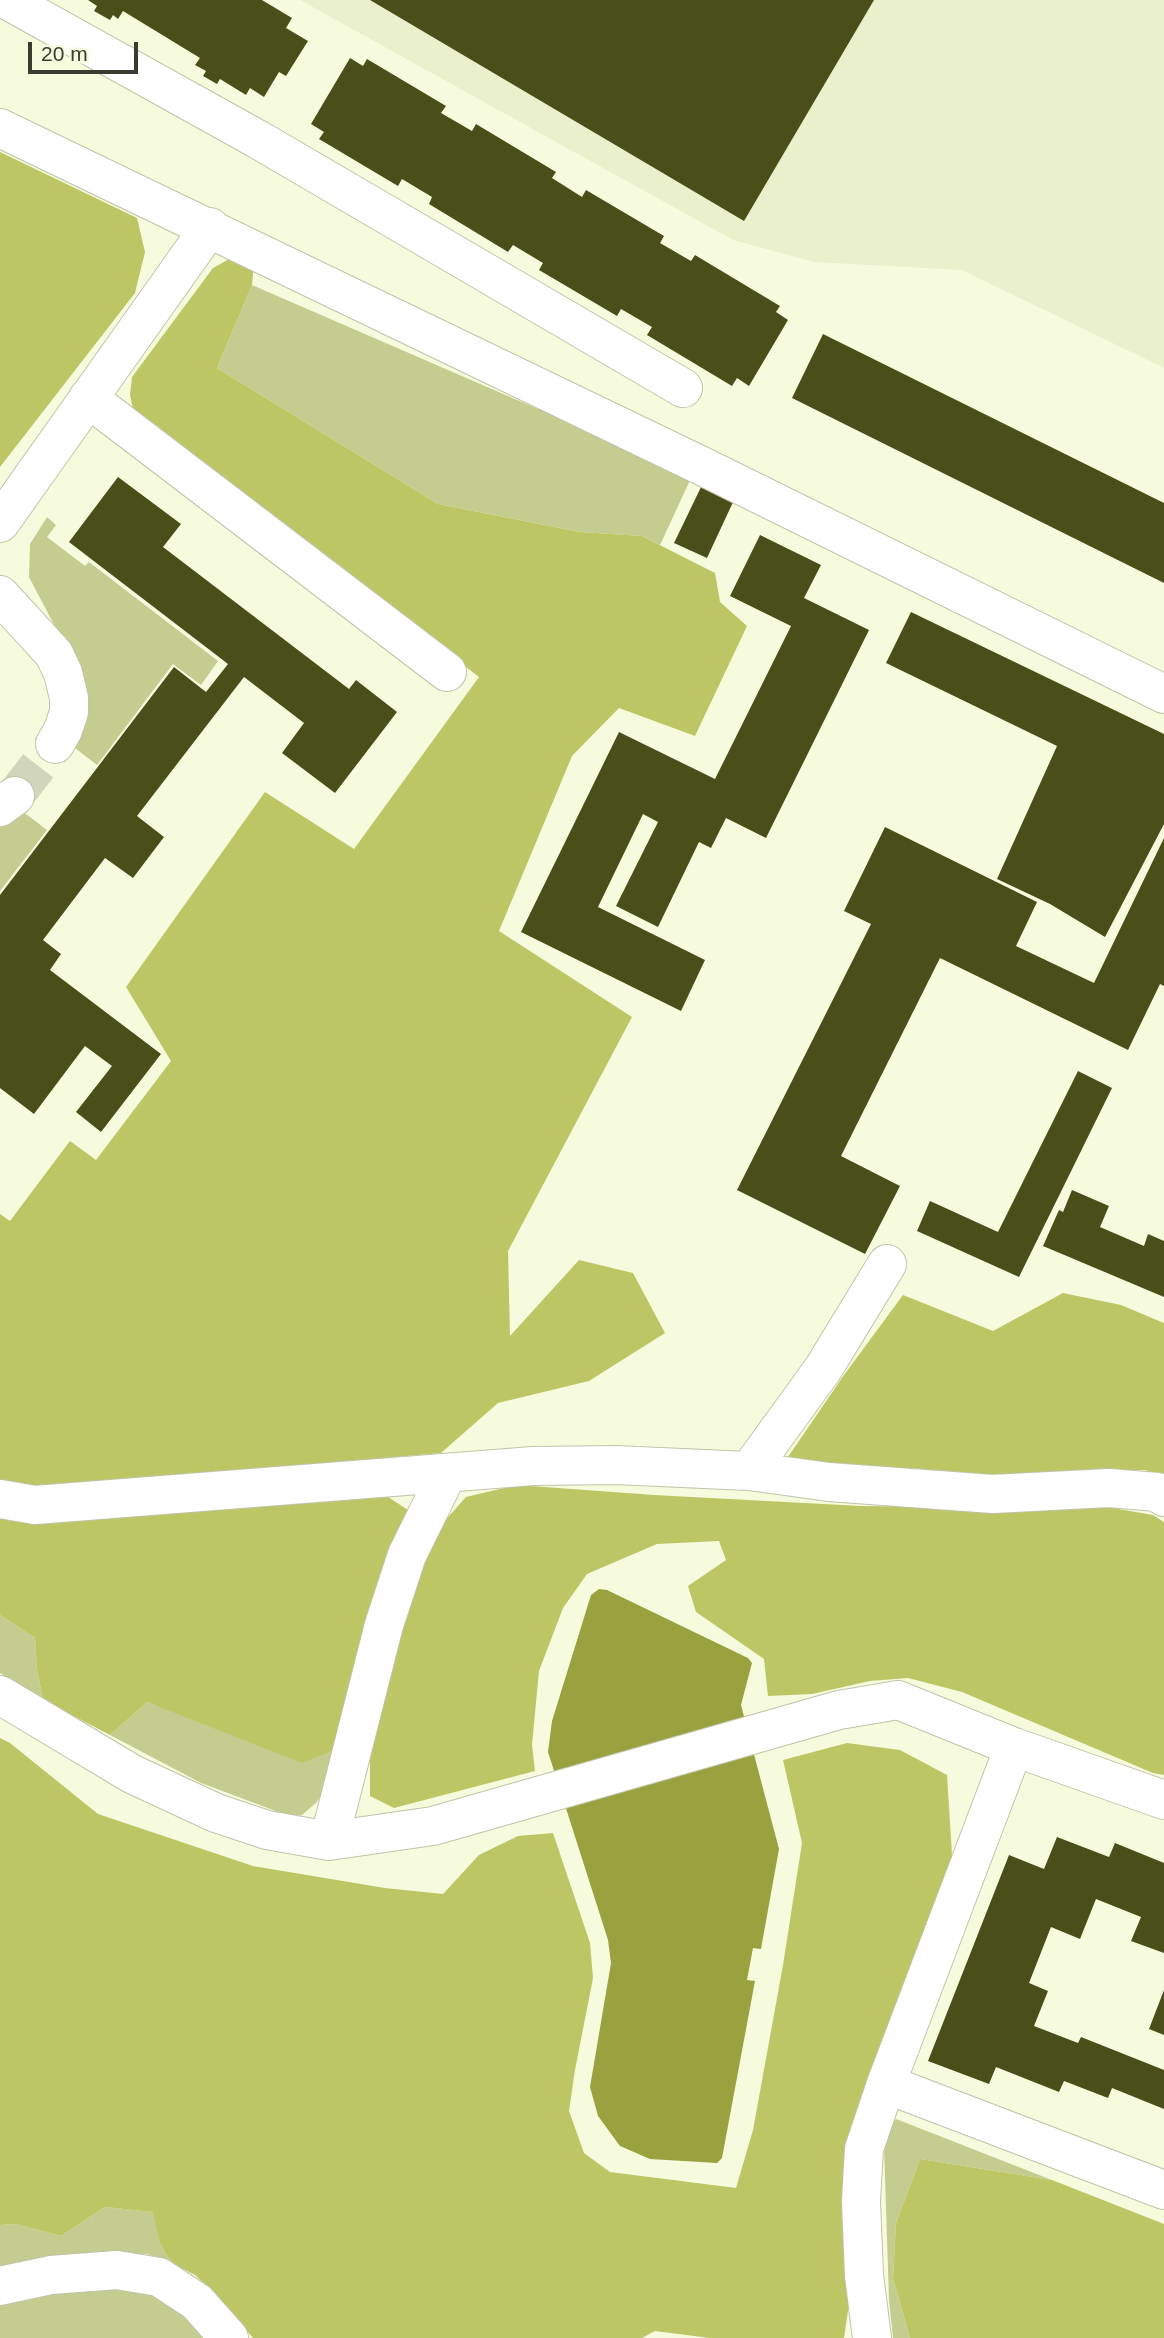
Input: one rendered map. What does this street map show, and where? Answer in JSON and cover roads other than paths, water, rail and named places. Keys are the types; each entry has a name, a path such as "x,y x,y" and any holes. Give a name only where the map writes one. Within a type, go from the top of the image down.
{"street":[{"path":"7,0 259,139 683,388"},
{"path":"0,128 704,467 1164,694"},
{"path":"0,523 209,227"},
{"path":"88,398 447,672"},
{"path":"0,595 54,654 62,673 69,698 69,712 55,744"},
{"path":"749,1471 823,1369 887,1264"},
{"path":"0,1499 35,1505 533,1466 615,1465 749,1471 829,1482 993,1494 1109,1488 1157,1492 1164,1497"},
{"path":"329,1841 384,1625 407,1555 447,1474"},
{"path":"0,1695 132,1774 216,1813 267,1830 329,1841 433,1826 839,1710 898,1700 1014,1747 1164,1800"},
{"path":"872,2338 864,2275 861,2201 864,2149 886,2084 1014,1747"},
{"path":"886,2084 1164,2190"},
{"path":"0,2286 51,2276 117,2270 159,2277 197,2302 229,2338"}],"tunnel":[{"path":"15,796 55,744"}]}
